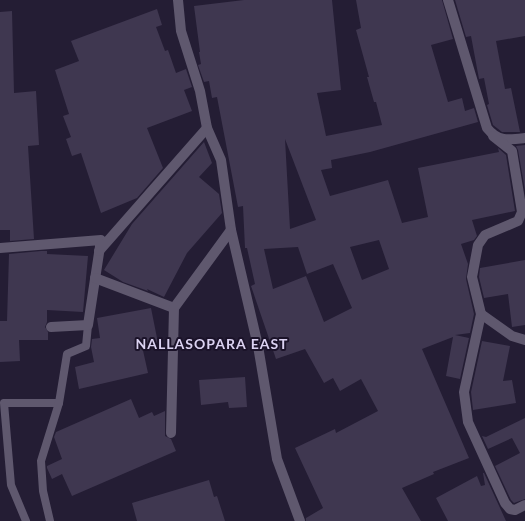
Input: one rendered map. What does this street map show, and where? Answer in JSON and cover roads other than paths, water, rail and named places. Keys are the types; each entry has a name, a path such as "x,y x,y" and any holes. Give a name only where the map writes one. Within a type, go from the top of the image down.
{"street":[{"path":"178,0 181,31 200,91 207,128 221,160 231,230 258,346 278,459 300,521"},
{"path":"448,0 487,128 493,136 512,151 522,212 518,221 485,235 478,245 472,277 481,314 464,392 468,422 505,503 510,509 515,510 525,506"},
{"path":"99,252 207,128"},
{"path":"493,136 504,139 525,138"},
{"path":"171,433 174,308 231,230"},
{"path":"0,248 101,240 88,325 51,327"},
{"path":"95,278 174,308"},
{"path":"481,314 512,336 525,340"}],"lane":[{"path":"50,521 43,491 41,461 59,403 67,354 86,346 88,325"},
{"path":"23,520 12,484 4,403 59,403"}],"district":[{"name":"NALLASOPARA EAST","path":"212,344"}]}
